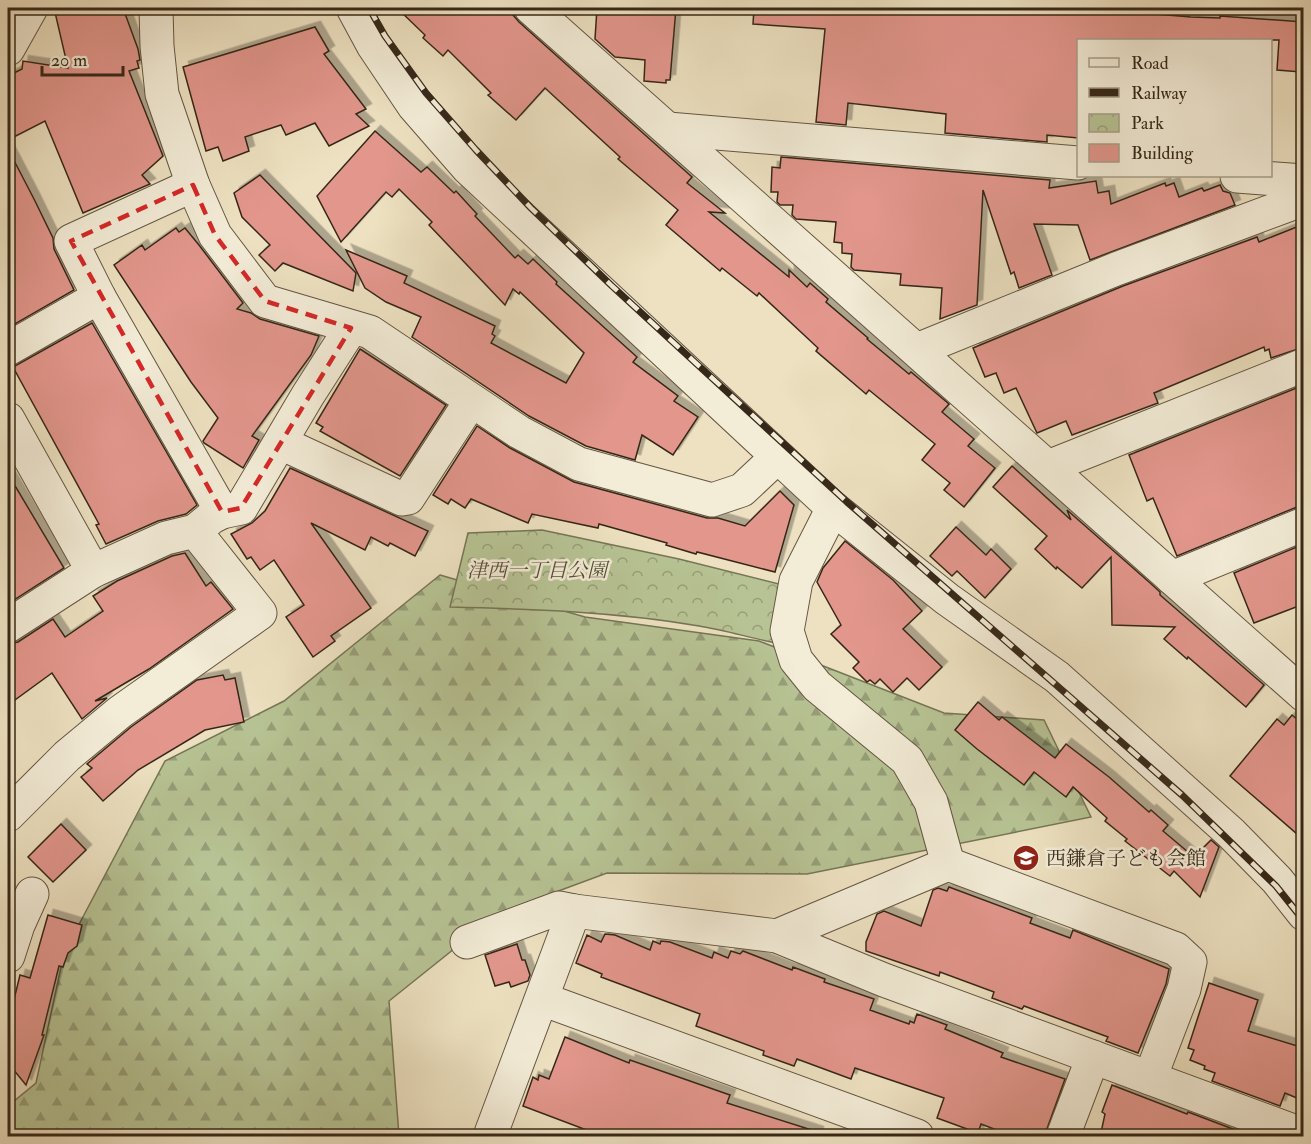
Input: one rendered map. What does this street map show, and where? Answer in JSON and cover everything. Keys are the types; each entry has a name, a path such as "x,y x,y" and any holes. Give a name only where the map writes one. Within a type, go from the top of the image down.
{"street":[{"path":"8,49 30,8"},
{"path":"156,8 162,94 193,185 215,235 265,301 370,332 519,432 579,464 712,500 742,489 776,458"},
{"path":"353,8 373,45 414,106 468,168 776,458 833,508 946,599 1057,677 1231,833 1277,880 1304,914"},
{"path":"531,8 1304,695"},
{"path":"668,129 1077,163"},
{"path":"1250,177 1304,181"},
{"path":"193,185 71,241 99,297 222,513"},
{"path":"917,350 1116,269 1304,199"},
{"path":"8,349 99,297"},
{"path":"8,626 93,571 158,542 195,531 222,513 241,508 351,328"},
{"path":"1048,467 1304,366"},
{"path":"281,442 402,499 408,498 471,401"},
{"path":"8,419 93,571"},
{"path":"833,508 796,581 787,632 796,660 817,686 907,760 931,802 948,864"},
{"path":"1172,578 1304,524"},
{"path":"8,816 68,756 120,712 260,613 195,531"},
{"path":"777,936 948,864 1176,949 1190,962 1184,989 1150,1077"},
{"path":"8,957 13,923 32,894"},
{"path":"467,942 559,908 777,936 874,976 1304,1135"},
{"path":"498,1134 542,999 574,911"},
{"path":"542,999 875,1129 917,1137"},
{"path":"1063,1137 1093,1057"}],"highlighted area":[{"path":"193,185 215,235 265,301 351,328 241,508 222,512 71,241"}],"green space":[{"name":"津西一丁目公園","path":"542,530 679,559 783,585 776,643 709,628 637,617 544,610 450,607 468,533"},
{"path":"440,575 585,617 759,641 944,713 1044,720 1091,817 807,874 607,873 499,913 389,1001 399,1136 8,1136 13,1102 36,1083 64,953 165,761 284,701"}],"building":[{"path":"54,8 123,8 140,60 137,61 139,68 129,71 163,156 142,175 150,184 83,213 45,121 8,140 8,76 22,69 23,61 68,68"},
{"path":"397,8 507,8 519,22 692,177 687,183 725,213 709,212 789,277 789,270 807,287 810,283 828,299 826,302 867,339 949,404 942,412 974,439 968,446 995,468 964,507 944,490 950,483 922,460 935,444 869,390 866,394 816,351 818,348 759,293 757,296 722,268 720,271 666,225 678,210 618,159 620,157 545,88 516,120 488,95 491,93 448,50 443,56 423,38 425,35"},
{"path":"597,8 676,8 670,80 666,80 666,83 644,81 645,60 615,57 595,39"},
{"path":"754,8 1131,8 1131,12 1191,17 1220,18 1220,16 1304,22 1301,72 1277,70 1279,40 1077,39 1077,138 1047,135 1047,142 945,133 946,114 848,103 846,125 816,122 825,29 753,24"},
{"path":"315,27 329,51 324,54 366,109 356,114 369,126 329,146 315,123 286,135 281,125 245,137 249,151 223,161 218,147 206,151 183,67"},
{"path":"375,131 421,172 427,167 454,193 456,191 477,214 475,216 515,258 518,255 528,264 533,259 557,282 556,284 637,357 633,362 678,396 674,401 698,417 673,455 642,435 635,460 586,446 529,416 412,337 421,317 386,302 365,288 346,250 407,276 404,283 495,326 492,334 495,336 491,343 566,383 584,353 520,292 519,294 513,289 505,305 429,225 432,222 399,189 392,197 386,192 341,242 317,196"},
{"path":"8,149 53,238 54,249 74,290 8,328"},
{"path":"781,157 1050,180 1049,188 1096,181 1098,193 1109,191 1111,204 1165,183 1166,186 1174,183 1179,197 1202,188 1204,191 1220,185 1223,191 1230,193 1235,205 1090,260 1078,225 1034,224 1052,275 1019,288 1014,272 1011,274 983,190 977,305 940,319 942,288 900,285 901,274 854,270 851,267 852,254 842,253 842,243 834,242 836,222 796,219 792,215 793,205 780,205 777,202 778,192 771,192 772,167 780,168"},
{"path":"260,175 356,273 353,291 283,263 275,271 259,255 270,245 242,217 234,193"},
{"path":"1304,224 1304,347 1271,358 1269,349 1265,351 1264,347 1154,393 1158,403 1072,435 1066,421 1037,433 1016,388 1004,393 996,373 985,377 973,348 1123,286 1257,237 1259,242"},
{"path":"176,228 179,232 185,228 243,303 237,309 251,313 260,319 319,336 311,355 252,436 259,440 243,468 204,443 203,441 218,418 191,382 114,265 142,245 145,250"},
{"path":"92,323 197,505 186,514 158,521 106,544 96,525 99,524 13,367"},
{"path":"360,349 446,405 400,476 320,431 323,427 316,423"},
{"path":"1304,385 1304,506 1177,556 1153,498 1147,501 1129,455"},
{"path":"477,426 510,448 574,482 707,518 718,518 745,526 780,491 794,505 775,572 697,552 696,554 666,545 667,543 599,524 598,528 532,514 528,523 471,499 465,508 451,499 448,504 433,495"},
{"path":"1012,466 1071,520 1067,510 1264,685 1246,707 1164,639 1175,627 1112,625 1111,557 1082,588 1057,567 1056,569 1035,549 1047,536 993,487"},
{"path":"290,468 428,531 415,556 390,543 388,546 371,537 365,550 311,523 371,608 331,636 335,641 313,657 286,617 304,605 274,560 260,570 251,557 247,559 231,534 252,523 265,511"},
{"path":"8,474 64,568 8,604"},
{"path":"956,527 986,555 991,549 1011,569 985,598 957,571 952,576 930,556"},
{"path":"845,541 893,580 922,611 903,629 942,667 919,690 907,678 893,692 880,679 875,684 870,680 867,682 853,668 859,662 831,634 841,625 817,582 823,568"},
{"path":"1304,544 1304,604 1254,623 1234,573"},
{"path":"185,553 206,586 211,582 233,609 149,669 95,701 107,698 82,719 52,673 8,705 8,644 18,642 53,619 65,637 103,611 93,596 117,581 172,556"},
{"path":"223,675 225,680 235,678 244,722 205,730 138,770 103,801 81,777 92,768 87,764 131,727 197,680"},
{"path":"978,702 999,720 1002,717 1055,758 1066,744 1168,825 1163,831 1194,857 1211,840 1219,847 1200,897 1174,871 1170,876 1125,841 1127,839 1105,821 1107,818 1073,787 1066,797 1034,772 1024,785 955,730"},
{"path":"1292,715 1304,725 1304,840 1230,776 1277,719 1284,725"},
{"path":"61,824 86,850 53,882 28,857"},
{"path":"949,887 1032,918 1030,923 1070,938 1073,930 1169,969 1166,984 1138,1053 1106,1041 1108,1037 1024,1006 1022,1009 992,998 994,992 940,972 939,976 866,951 866,942 877,914 884,911 921,926 933,890 938,888 947,891"},
{"path":"48,915 82,925 77,946 68,953 63,967 59,966 42,1035 44,1035 26,1085 8,1063 8,1024 20,975 30,978"},
{"path":"605,934 615,935 650,950 653,941 660,944 661,941 670,942 712,958 714,952 728,958 731,951 740,954 743,951 792,970 793,967 825,979 824,982 874,999 870,1010 909,1024 910,1021 914,1023 917,1014 947,1025 945,1029 1003,1053 1001,1057 1065,1079 1044,1137 1015,1137 981,1124 978,1133 937,1118 944,1098 855,1068 851,1079 797,1059 794,1066 763,1055 764,1051 696,1026 700,1014 601,977 602,974 576,963 587,935 601,942"},
{"path":"517,944 530,975 528,981 511,987 509,982 495,986 485,955"},
{"path":"1209,983 1258,1000 1248,1031 1304,1048 1304,1101 1285,1093 1280,1106 1212,1081 1215,1073 1190,1060 1194,1050 1188,1048"},
{"path":"565,1037 629,1063 630,1060 730,1095 727,1103 818,1132 817,1137 605,1137 523,1106 533,1077 538,1080 539,1075 549,1079"},
{"path":"1112,1085 1254,1137 1100,1137 1105,1114 1102,1112"}],"railway":[{"path":"369,8 385,36 426,93 531,208 612,286 847,502 1182,795 1276,886 1304,921"}],"place":[{"name":"西鎌倉子ども会館","path":"1026,858"}]}
